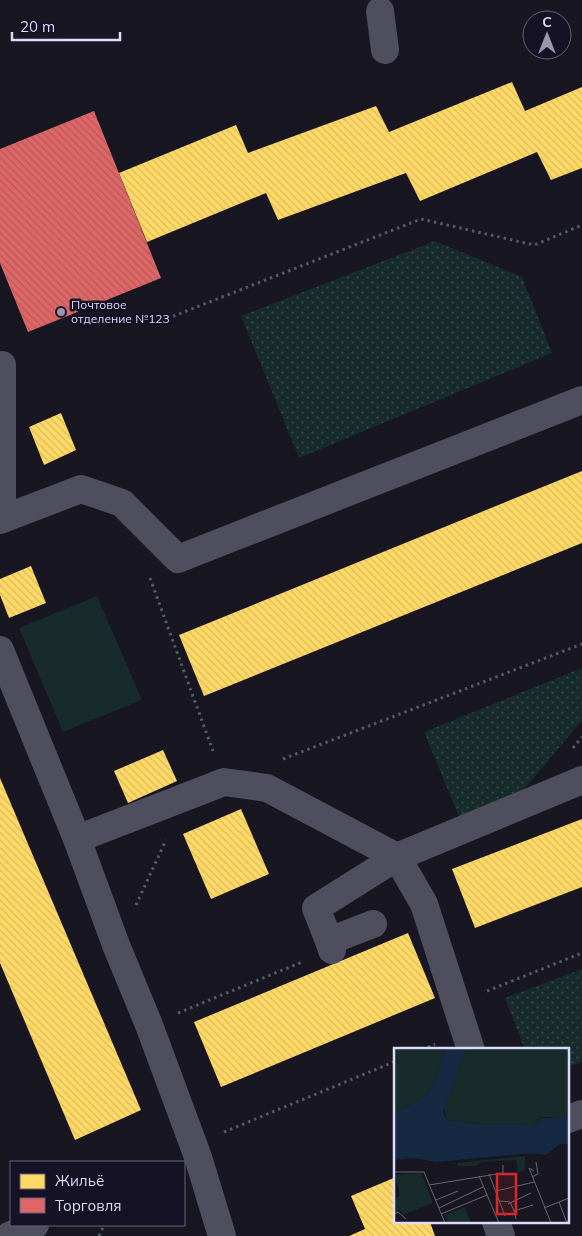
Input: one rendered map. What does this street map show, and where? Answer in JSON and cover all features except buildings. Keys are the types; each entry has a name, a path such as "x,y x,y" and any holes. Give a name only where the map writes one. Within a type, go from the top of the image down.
{"lane":[{"path":"380,11 385,50"},
{"path":"2,365 1,519 81,489 122,502 178,559 582,400"},
{"path":"0,650 77,838 116,945 149,1025 192,1155 222,1236"},
{"path":"373,924 331,945 316,908 397,857 582,780"},
{"path":"77,838 224,782 267,788 397,857 424,904 470,1048"},
{"path":"570,1118 582,1114"},
{"path":"497,1224 501,1236"},
{"path":"9,1236 33,1226"}],"path":[{"path":"161,321 421,219 534,245 582,225"},
{"path":"150,577 224,782"},
{"path":"279,761 582,644"},
{"path":"116,945 167,839"},
{"path":"149,1025 331,945"},
{"path":"456,1004 582,953"},
{"path":"192,1155 394,1062"}],"green space":[{"path":"435,241 522,277 552,353 299,458 241,316"},
{"path":"97,596 142,700 63,732 19,628"},
{"path":"582,668 582,720 518,797 461,821 424,732"},
{"path":"582,969 582,1062 570,1066 570,1048 524,1048 505,998"}],"place":[{"name":"Почтовое отделение №123","path":"61,312"}]}
